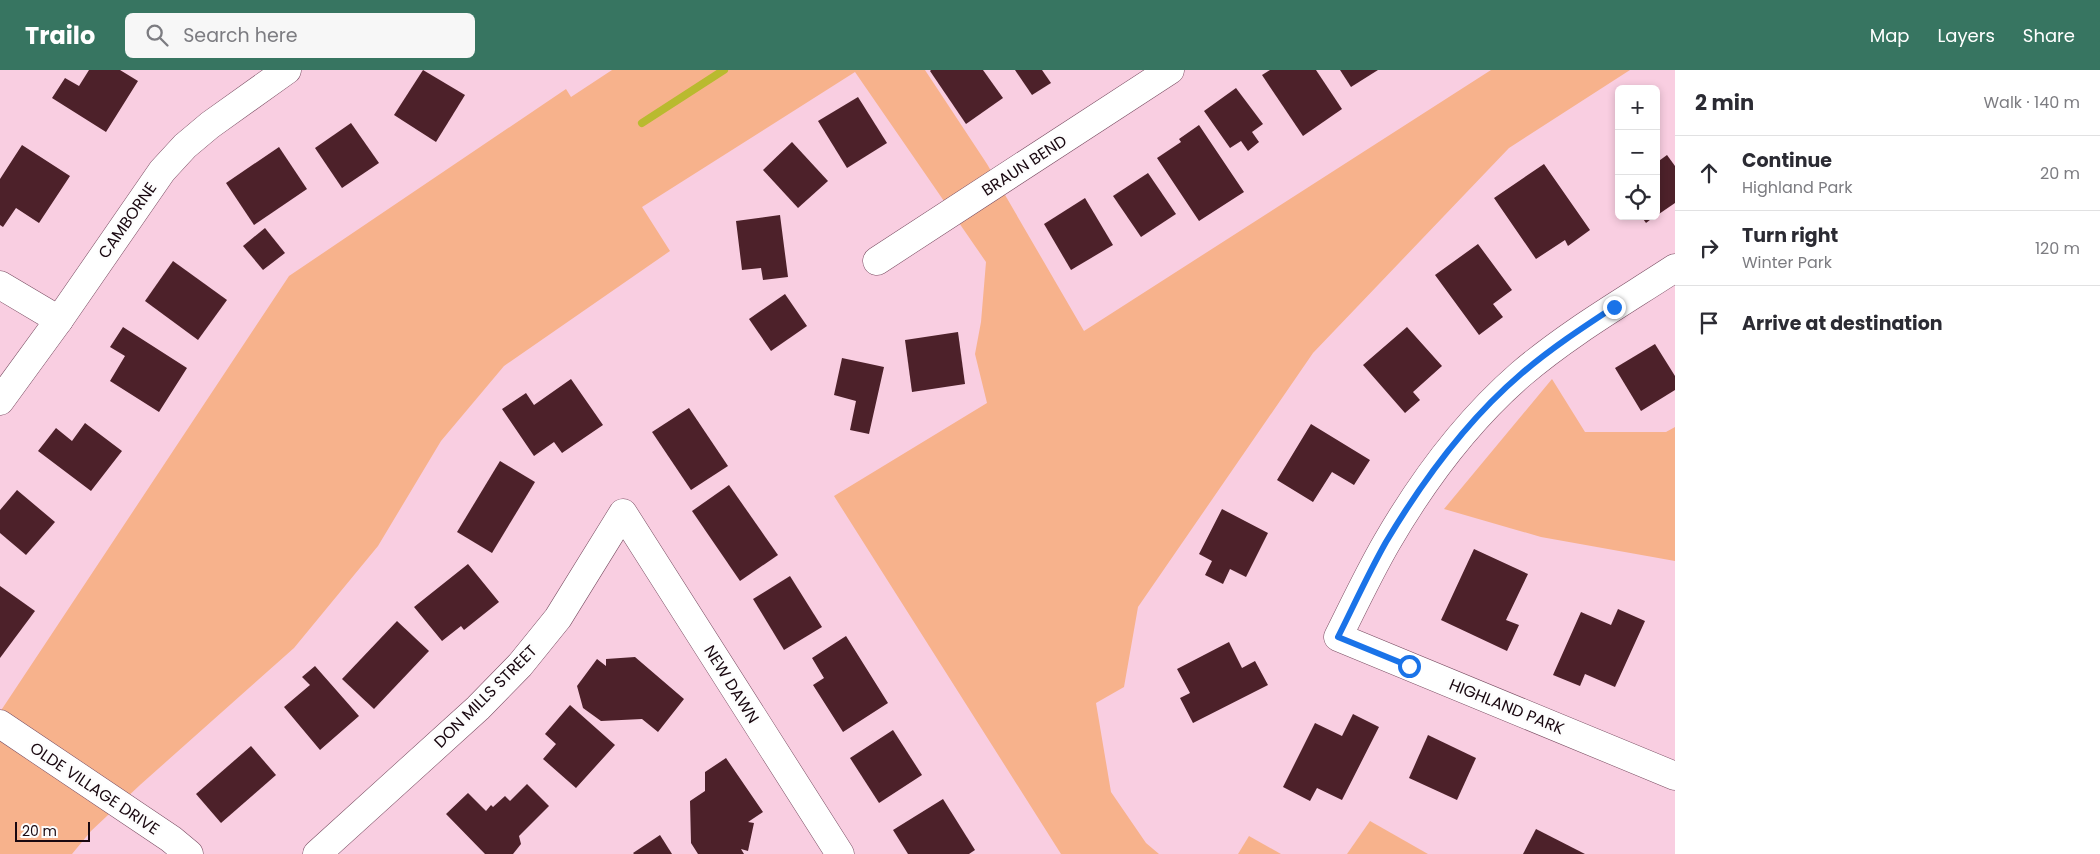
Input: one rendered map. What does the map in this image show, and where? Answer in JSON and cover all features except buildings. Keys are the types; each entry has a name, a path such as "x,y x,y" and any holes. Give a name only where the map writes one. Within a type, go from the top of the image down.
{"street":[{"name":"CAMBORNE","path":"0,401 59,320 142,197 162,171 184,146 287,70"},
{"name":"BRAUN BEND","path":"877,261 1170,70"},
{"name":"HIGHLAND PARK","path":"1675,268 1568,337 1521,374 1480,414 1450,447 1413,499 1385,544 1338,637 1675,776"},
{"path":"0,285 59,320"},
{"name":"DON MILLS STREET","path":"317,854 478,708 520,665 558,618 624,513"},
{"name":"NEW DAWN","path":"624,513 840,854"},
{"name":"OLDE VILLAGE DRIVE","path":"0,724 171,839 189,854"}],"shaded area":[{"path":"612,70 925,70 987,164 1084,331 1491,70 1630,70 1509,148 1313,353 1138,607 1124,687 1096,703 1111,792 1146,843 1159,854 1061,854 834,496 987,403 975,354 981,322 986,262 855,72 642,207 670,251 504,366 441,441 378,546 294,648 140,785 91,831 72,854 0,854 0,712 289,276 566,89 571,97"},
{"path":"1552,379 1585,432 1666,432 1675,427 1675,561 1541,537 1444,509"},
{"path":"1370,821 1428,854 1347,854"},
{"path":"1249,836 1281,854 1238,854"}],"waterway":[{"path":"642,123 724,70"}],"route":[{"path":"1409,666 1338,637 1385,544 1413,499 1450,447 1480,414 1521,374 1568,337 1614,307"}]}
